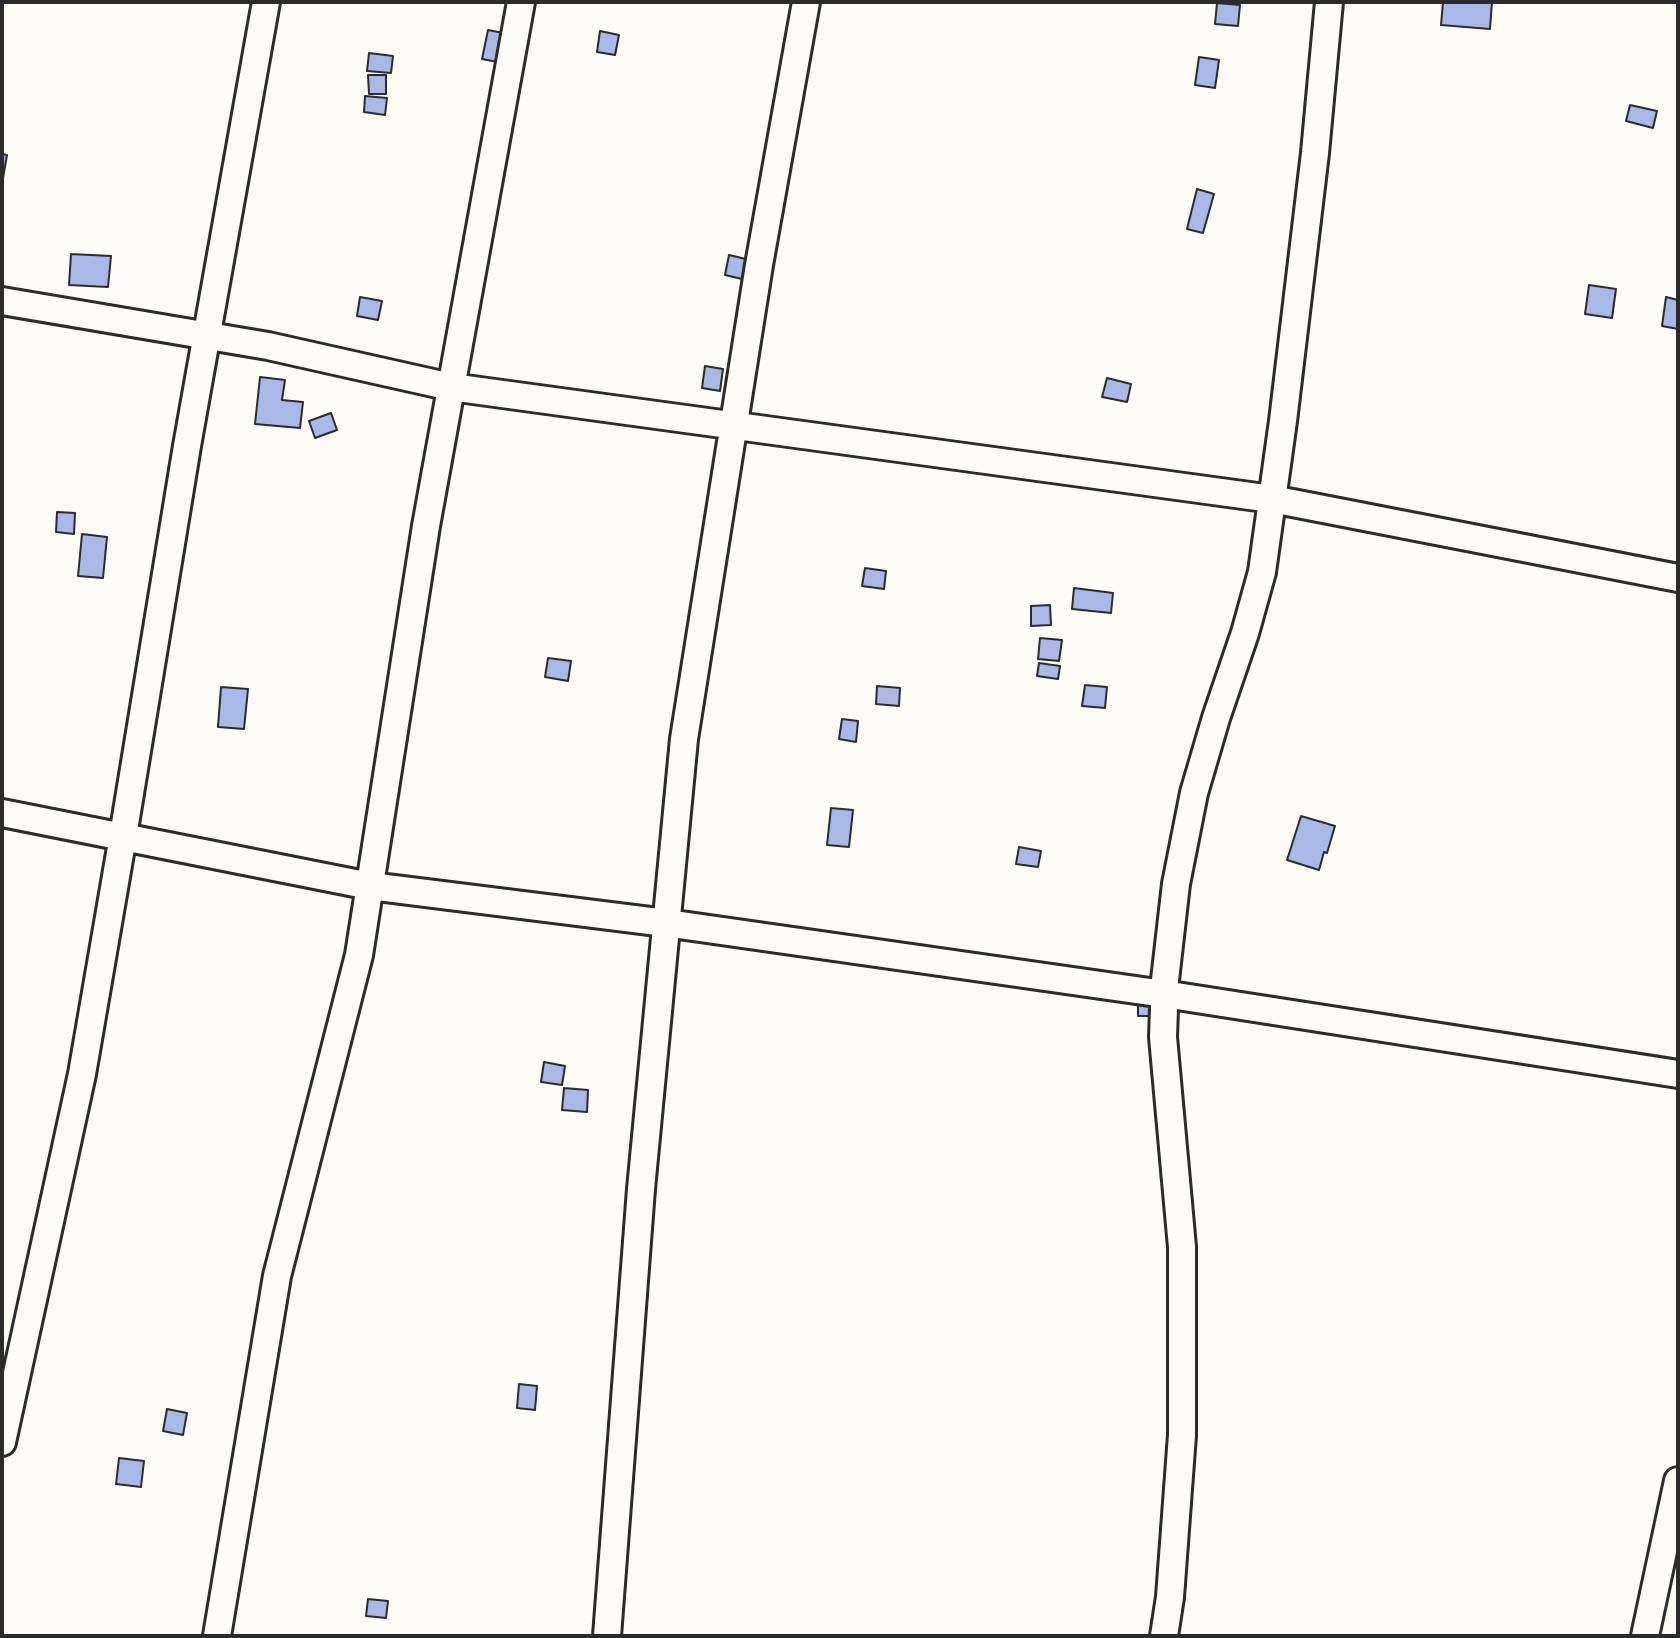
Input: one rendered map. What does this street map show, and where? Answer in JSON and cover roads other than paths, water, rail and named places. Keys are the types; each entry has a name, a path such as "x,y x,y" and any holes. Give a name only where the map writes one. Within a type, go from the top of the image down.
{"street":[{"path":"2,1442 82,1074 266,2"},
{"path":"216,1636 277,1276 359,955 426,526 521,2"},
{"path":"607,1636 641,1189 684,739 758,265 806,2"},
{"path":"1164,1636 1170,1597 1182,1435 1182,1247 1163,1037 1165,979 1175,884 1194,793 1262,572 1315,153 1329,2"},
{"path":"2,301 268,346 451,387 1272,499 1678,578"},
{"path":"2,813 370,886 666,923 1164,994 1678,1074"},
{"path":"1645,1636 1678,1481"}]}
